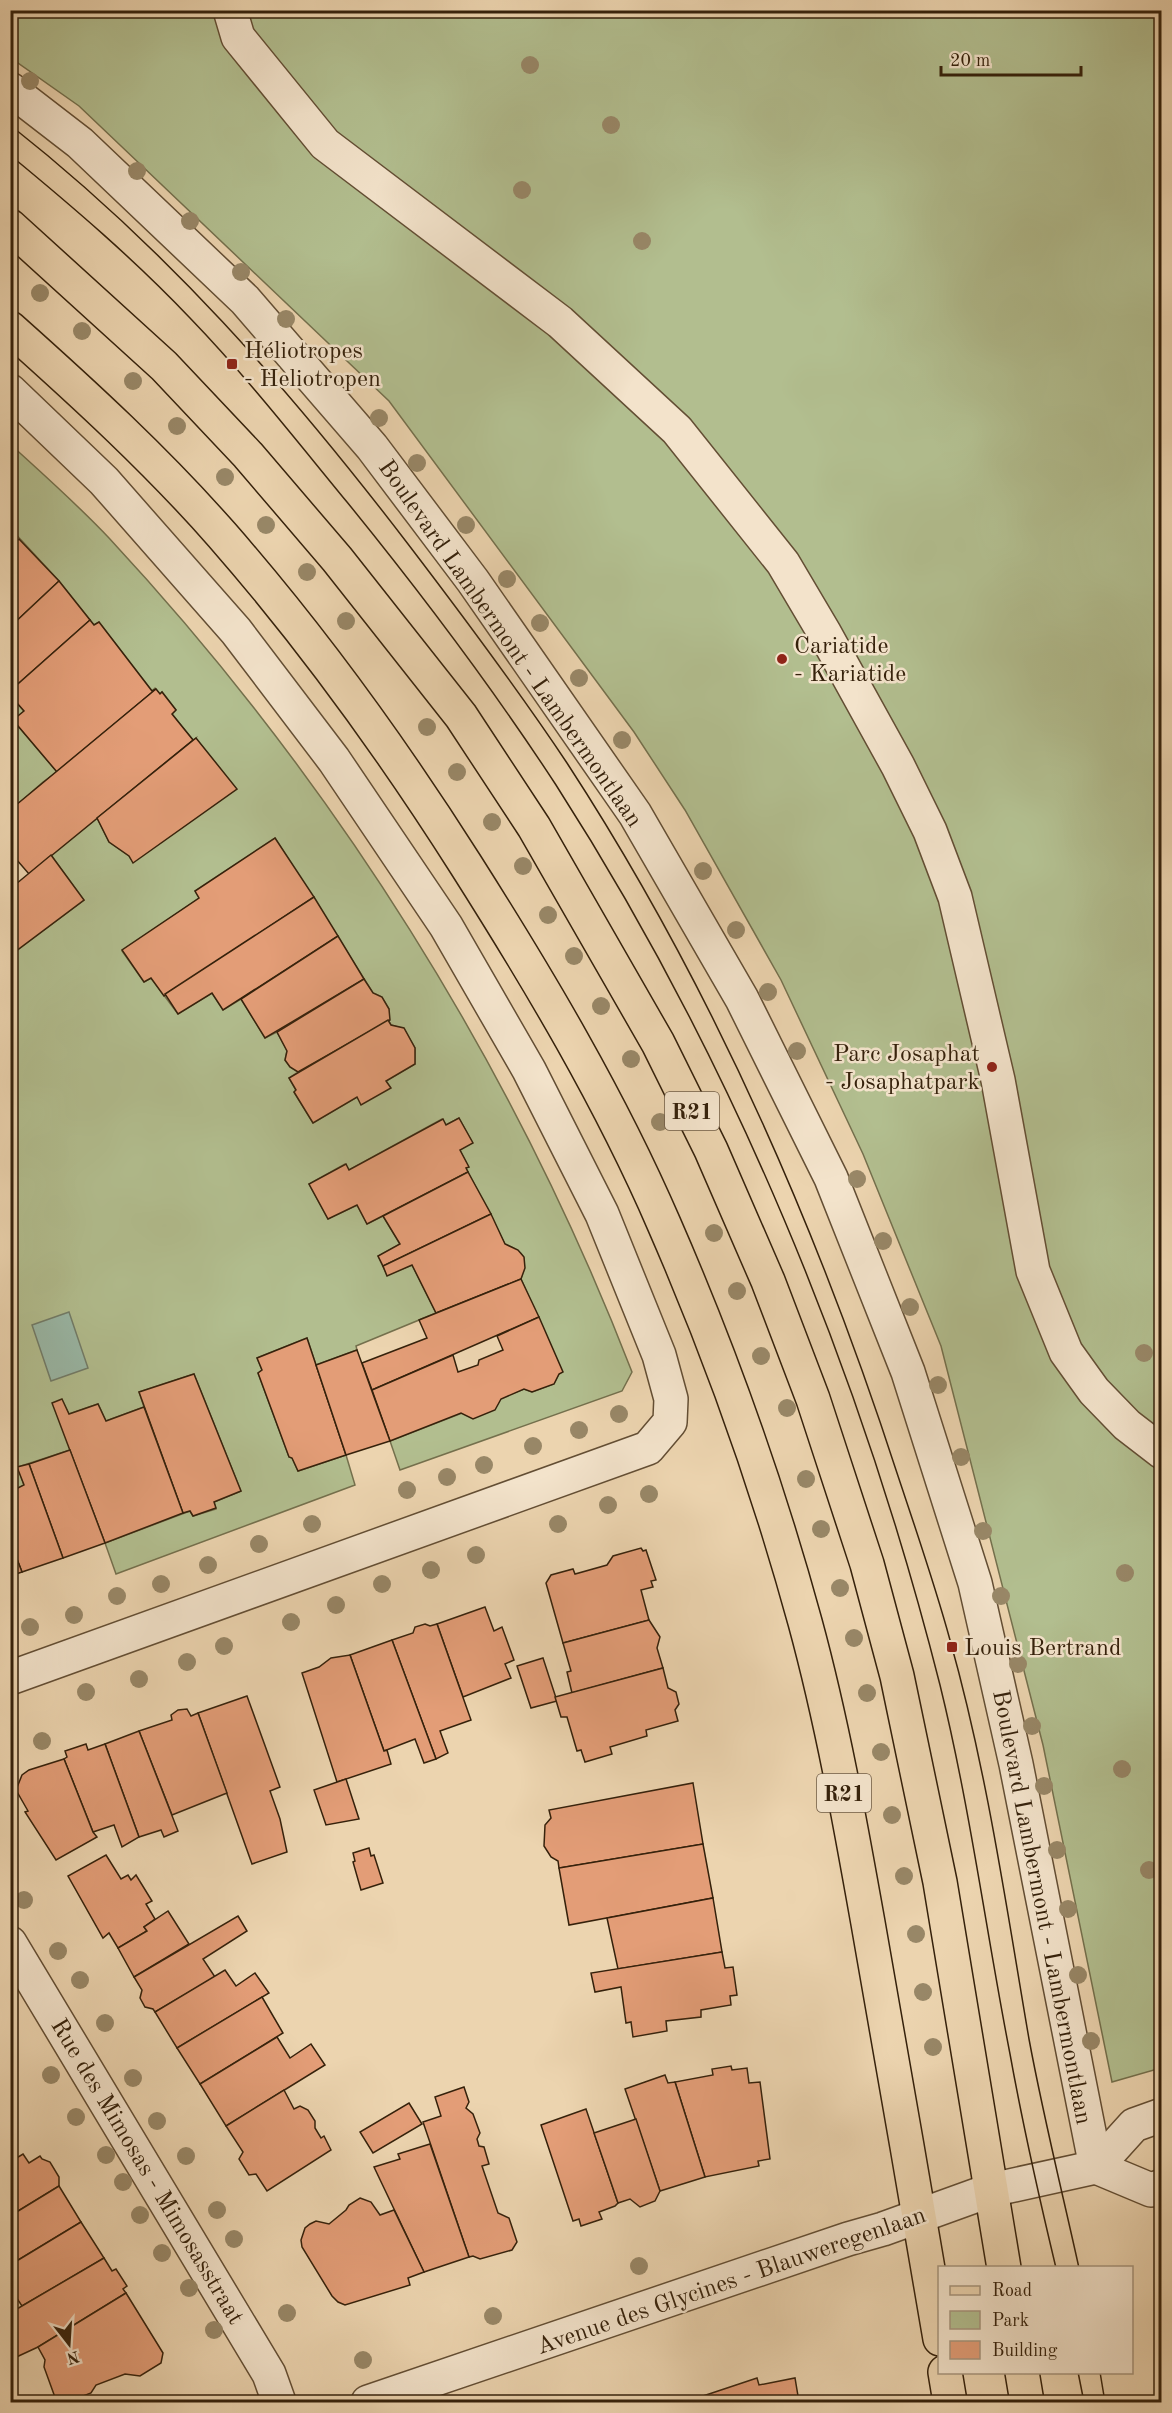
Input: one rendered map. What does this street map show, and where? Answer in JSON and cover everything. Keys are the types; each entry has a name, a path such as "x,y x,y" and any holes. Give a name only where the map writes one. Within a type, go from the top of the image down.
{"main road":[{"name":"R21","path":"10,226 164,366 248,455 352,578 461,716 534,827 658,1043 711,1150 768,1281 813,1399 867,1564 897,1676 940,1881 1004,2266"},
{"name":"R21","path":"10,328 140,448 222,536 315,649 382,738 502,922 559,1017 613,1118 663,1221 740,1418 805,1622 829,1718 938,2333"},
{"path":"945,2374 950,2403"},
{"path":"1022,2374 1027,2403"}],"street":[{"path":"230,10 238,37 326,144 560,322 677,430 783,563 898,766 930,831 955,897 998,1080 1033,1271 1066,1352 1094,1391 1127,1425 1161,1452"},
{"name":"Boulevard Lambermont - Lambermontlaan","path":"10,89 80,143 245,300 372,447 473,581 635,814 742,999 831,1178 908,1372 975,1583 1016,1764 1096,2167"},
{"path":"10,391 104,481 236,631 334,760 446,926 529,1070 602,1214 660,1355 671,1399 670,1422 648,1448 10,1678"},
{"name":"Rue des Mimosas - Mimosasstraat","path":"10,1943 269,2374 279,2403"},
{"path":"1161,2115 1134,2125 1096,2167 1151,2190 1161,2186"},
{"name":"Avenue des Glycines - Blauweregenlaan","path":"368,2403 919,2217 991,2190 1096,2167"}],"green space":[{"name":"Parc Josaphat - Josaphatpark","path":"11,10 1161,11 1161,2068 1112,2082 1043,1745 941,1346 863,1154 781,980 685,810 634,732 389,401 79,106 11,58"},
{"path":"10,444 109,538 191,630 268,727 342,827 410,930 473,1036 532,1146 585,1258 632,1372 622,1391 400,1470 390,1441 524,1389 532,1392 554,1384 562,1372 521,1279 524,1266 523,1257 518,1250 505,1244 466,1168 468,1166 460,1150 472,1142 459,1118 446,1125 442,1119 349,1170 345,1164 309,1184 328,1219 357,1205 367,1224 383,1216 400,1244 378,1256 387,1275 412,1265 436,1313 356,1346 357,1350 316,1365 307,1338 257,1358 262,1370 258,1373 289,1457 292,1458 298,1471 346,1455 355,1485 116,1574 105,1543 190,1511 193,1516 216,1509 214,1502 241,1491 194,1374 139,1392 144,1407 106,1421 98,1404 69,1414 62,1400 70,1450 18,1467 24,1485 11,1492 11,952 12,954 84,900 51,855 97,818 109,842 129,856 133,862 196,738 193,740 172,714 176,710 162,692 160,694 155,688 152,691 99,622 94,625 59,581 11,529","holes":["275,838 373,993 382,997 389,1009 388,1020 391,1025 404,1029 415,1048 415,1064 386,1081 390,1087 357,1097 313,1123 294,1092 296,1090 289,1078 298,1072 285,1060 287,1051 277,1032 265,1038 241,999 223,1010 212,993 178,1014 151,978 144,982 122,951 199,898 195,891"]},
{"path":"10,695 24,711 13,720 57,772 11,810"}],"shaded area":[{"path":"69,1312 88,1368 51,1381 32,1325"}],"building":[{"path":"19,539 59,581 10,627 10,547"},
{"path":"59,581 90,620 11,690 10,627"},
{"path":"90,620 94,625 99,622 152,691 156,689 57,772 13,720 24,711 10,695 10,691"},
{"path":"156,689 160,694 162,692 176,710 172,714 193,740 29,874 10,852 10,810"},
{"path":"196,738 237,789 133,863 129,856 109,842 97,818"},
{"path":"275,838 314,897 164,996 151,978 144,982 122,950 199,898 195,891"},
{"path":"51,855 84,900 12,954 10,889"},
{"path":"314,897 338,936 223,1010 212,993 178,1014 165,994"},
{"path":"338,936 364,979 265,1038 241,999"},
{"path":"364,979 373,993 382,997 389,1009 390,1020 298,1072 290,1067 285,1060 287,1051 277,1032"},
{"path":"388,1020 391,1025 404,1028 415,1048 415,1064 386,1081 391,1088 361,1105 357,1097 313,1123 294,1092 296,1090 289,1078"},
{"path":"459,1118 473,1143 460,1150 469,1167 466,1168 468,1172 367,1224 357,1205 328,1219 309,1184 346,1164 349,1170 443,1119 446,1125"},
{"path":"468,1172 491,1214 383,1266 378,1256 400,1244 383,1216"},
{"path":"491,1214 505,1244 518,1250 524,1257 525,1268 521,1279 436,1313 412,1265 387,1276 383,1266"},
{"path":"521,1279 539,1317 372,1390 362,1363 427,1338 419,1320"},
{"path":"539,1317 563,1372 559,1374 554,1384 532,1392 524,1389 501,1399 495,1410 473,1419 461,1413 390,1441 372,1390 453,1355 458,1372 478,1365 479,1360 503,1350 497,1336"},
{"path":"307,1338 346,1455 298,1471 292,1458 289,1457 258,1373 262,1370 257,1358"},
{"path":"357,1350 390,1441 346,1455 316,1365"},
{"path":"194,1374 241,1491 214,1502 216,1508 193,1516 190,1511 183,1513 139,1392"},
{"path":"62,1399 69,1414 98,1404 106,1421 144,1407 183,1513 105,1543 52,1403"},
{"path":"70,1450 105,1543 63,1558 29,1464"},
{"path":"29,1464 63,1558 22,1572 10,1541 10,1492 24,1485 17,1467"},
{"path":"10,1541 22,1572 13,1575 16,1581 10,1583"},
{"path":"641,1548 643,1551 646,1550 656,1580 651,1581 653,1587 641,1590 649,1620 563,1643 546,1583 551,1575 573,1569 575,1574 607,1565 613,1556"},
{"path":"485,1607 494,1631 502,1627 514,1660 505,1664 511,1678 463,1697 437,1624"},
{"path":"649,1620 660,1637 657,1648 663,1668 572,1693 567,1672 571,1671 563,1643"},
{"path":"425,1624 430,1626 437,1624 471,1720 440,1731 448,1753 436,1759 392,1640 413,1633 415,1627"},
{"path":"392,1640 436,1759 424,1763 415,1739 384,1751 350,1655"},
{"path":"350,1655 384,1751 387,1750 391,1764 337,1782 302,1673 319,1667 331,1658"},
{"path":"543,1658 557,1701 531,1708 517,1666"},
{"path":"663,1668 668,1688 676,1692 679,1704 675,1710 678,1721 646,1730 647,1736 610,1747 612,1754 585,1762 581,1750 577,1751 567,1717 561,1717 555,1697"},
{"path":"247,1696 280,1787 270,1791 280,1819 287,1852 252,1864 198,1713"},
{"path":"187,1709 191,1716 198,1713 227,1793 172,1815 139,1731 172,1720 171,1715 178,1710"},
{"path":"139,1731 178,1831 164,1837 161,1830 139,1837 105,1744"},
{"path":"86,1744 88,1750 105,1744 139,1837 122,1847 114,1825 93,1832 64,1759 67,1757 65,1751"},
{"path":"64,1759 97,1837 56,1860 25,1812 28,1811 16,1790 22,1775 29,1770"},
{"path":"346,1779 359,1819 326,1825 314,1790"},
{"path":"693,1783 703,1844 559,1868 558,1861 551,1857 544,1846 545,1825 551,1818 549,1810"},
{"path":"703,1844 713,1898 569,1925 559,1868"},
{"path":"369,1848 371,1856 374,1855 383,1883 361,1890 353,1862 355,1861 353,1853"},
{"path":"106,1855 121,1879 128,1875 131,1880 136,1875 152,1901 146,1904 155,1919 144,1927 147,1931 118,1948 109,1933 103,1938 68,1876"},
{"path":"713,1898 722,1952 618,1969 607,1918"},
{"path":"168,1911 189,1944 134,1977 118,1948 147,1931 144,1927"},
{"path":"238,1916 247,1931 203,1959 215,1977 155,2012 145,2007 140,1998 142,1990 134,1977"},
{"path":"722,1952 725,1968 733,1967 737,1995 730,1996 731,2005 701,2010 701,2017 666,2021 667,2031 633,2037 631,2022 626,2023 621,1987 595,1992 591,1973"},
{"path":"225,1970 236,1986 255,1973 269,1993 177,2048 155,2012"},
{"path":"262,1997 283,2033 200,2084 177,2048"},
{"path":"277,2037 290,2058 311,2044 325,2065 226,2126 200,2084"},
{"path":"731,2066 732,2070 747,2068 749,2083 760,2082 770,2159 758,2161 759,2166 705,2177 675,2082 713,2075 712,2069"},
{"path":"665,2075 668,2083 675,2082 705,2177 660,2191 625,2089"},
{"path":"464,2087 469,2102 466,2108 473,2114 480,2133 477,2139 479,2146 484,2147 489,2164 482,2166 498,2213 509,2218 517,2242 512,2250 480,2259 469,2257 423,2122 441,2116 435,2097"},
{"path":"284,2090 294,2109 300,2106 308,2110 315,2121 315,2128 321,2138 324,2136 331,2150 267,2191 256,2174 249,2175 239,2159 243,2152 226,2126"},
{"path":"409,2103 422,2124 373,2153 360,2132"},
{"path":"586,2109 618,2203 599,2212 602,2219 581,2226 579,2219 573,2221 541,2125"},
{"path":"636,2119 660,2191 655,2201 640,2207 630,2199 618,2203 594,2133"},
{"path":"430,2144 469,2257 424,2272 374,2167 400,2159 398,2154"},
{"path":"23,2154 29,2163 40,2156 50,2162 59,2177 59,2186 10,2216 10,2162"},
{"path":"59,2186 81,2222 10,2265 10,2216"},
{"path":"360,2198 371,2202 380,2215 394,2210 424,2272 408,2278 410,2285 345,2305 332,2296 302,2247 301,2240 305,2228 310,2224 316,2221 329,2224"},
{"path":"81,2222 104,2258 22,2306 10,2288 10,2265"},
{"path":"104,2258 112,2271 116,2269 127,2286 123,2289 126,2293 38,2347 10,2360 10,2350 13,2348 10,2344 10,2313"},
{"path":"126,2293 163,2353 161,2363 140,2376 125,2374 96,2385 91,2393 68,2402 56,2400 44,2367 45,2360 38,2347"},
{"path":"757,2378 759,2385 795,2378 799,2402 685,2402"}],"tram line":[{"path":"10,125 121,220 173,270 270,375 363,486 489,652 567,763 668,932 714,1020 796,1199 832,1290 866,1383 944,1619 975,1739 1004,1888 1034,2068 1079,2266"},
{"path":"10,155 125,254 211,340 290,432 429,606 532,748 620,889 679,997 734,1107 784,1219 830,1334 871,1450 908,1567 951,1731 1020,2108 1056,2266"},
{"path":"1078,2374 1084,2402"},
{"path":"1100,2374 1105,2402"}],"place":[{"name":"Héliotropes - Heliotropen","path":"232,364"},
{"name":"Cariatide - Kariatide","path":"782,659"},
{"name":"Parc Josaphat - Josaphatpark","path":"992,1067"},
{"name":"Louis Bertrand","path":"952,1647"}]}
